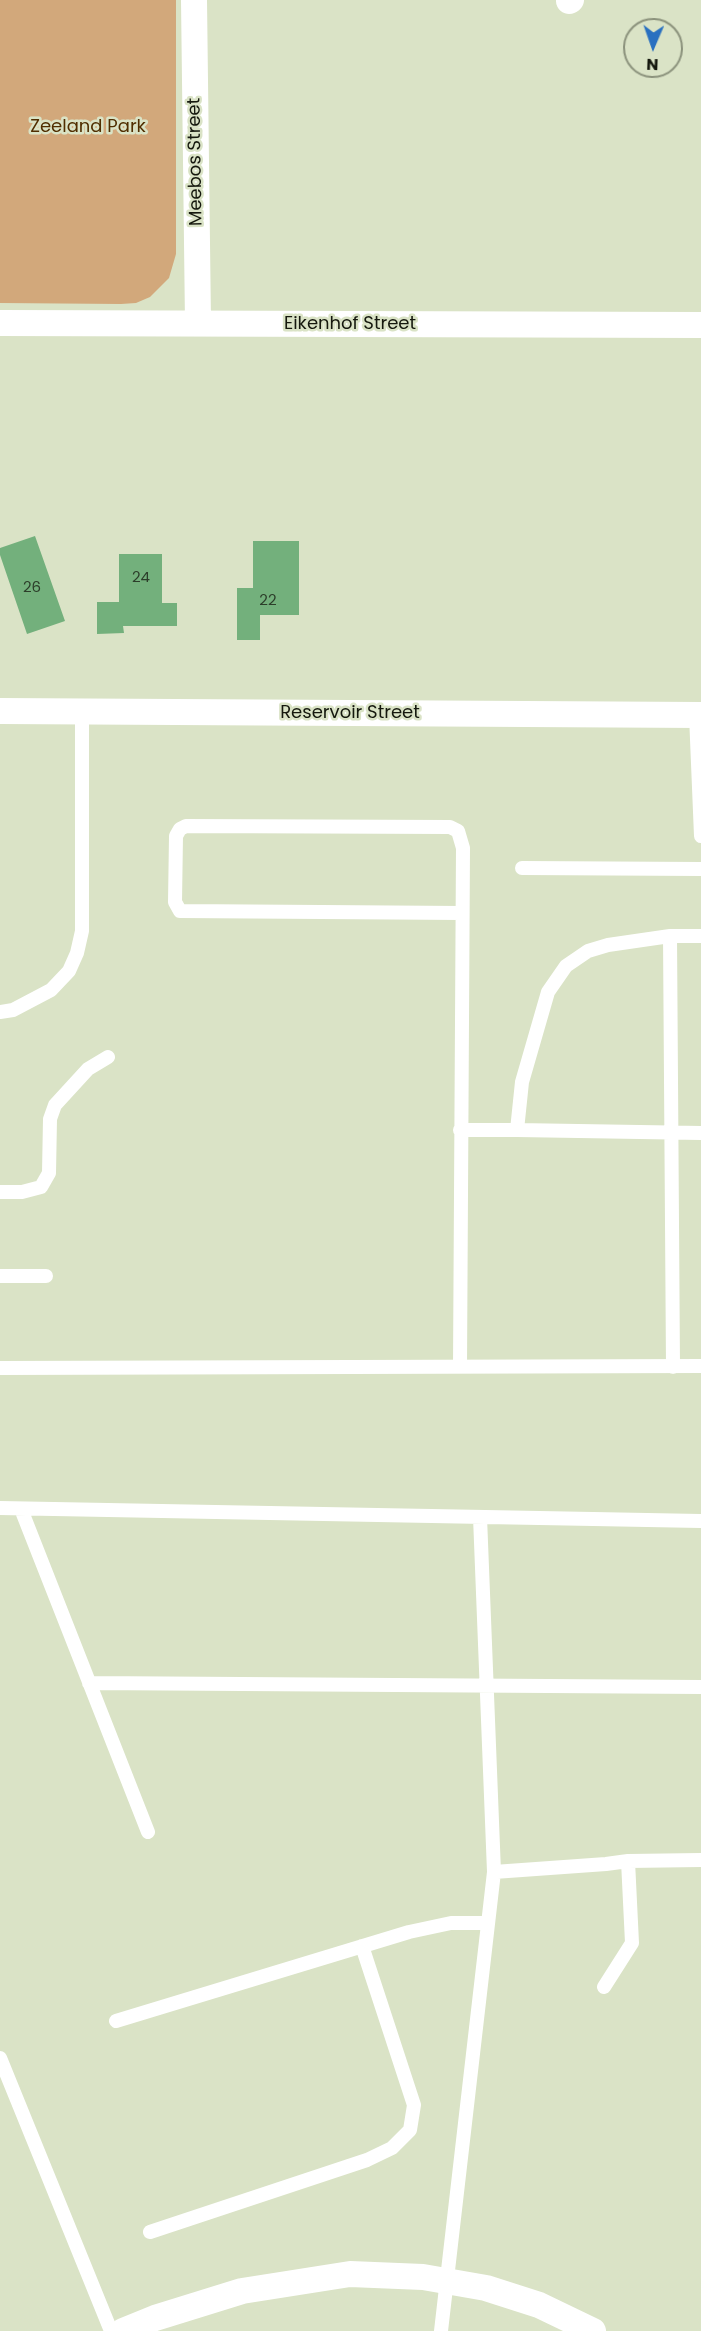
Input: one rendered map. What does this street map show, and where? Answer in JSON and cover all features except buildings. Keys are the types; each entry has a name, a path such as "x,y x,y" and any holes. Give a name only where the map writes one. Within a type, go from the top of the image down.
{"street":[{"name":"Meebos Street","path":"194,0 198,323"},
{"name":"Eikenhof Street","path":"0,323 701,325"},
{"name":"Reservoir Street","path":"0,711 698,715"},
{"path":"123,2331 155,2318 242,2291 350,2274 423,2277 486,2288 539,2305 593,2331"}],"lane":[{"path":"0,1012 14,1011 51,990 69,971 77,953 81,931 82,711"},
{"path":"698,715 701,836"},
{"path":"460,1366 463,848 458,831 450,827 186,826 180,829 176,836 174,902 180,911 462,913"},
{"path":"522,868 701,869"},
{"path":"517,1130 522,1082 548,992 566,966 588,951 598,948 670,936 701,936"},
{"path":"670,936 673,1366"},
{"path":"0,1192 22,1192 41,1187 49,1173 50,1119 55,1105 88,1069 108,1057"},
{"path":"460,1130 701,1133"},
{"path":"0,1276 46,1276"},
{"path":"0,1368 701,1366"},
{"path":"0,1508 701,1521"},
{"path":"21,1509 148,1832"},
{"path":"441,2331 494,1872 480,1517"},
{"path":"89,1683 701,1687"},
{"path":"494,1872 628,1861 701,1860"},
{"path":"604,1987 632,1943 628,1861"},
{"path":"116,2021 363,1946 451,1923 488,1923"},
{"path":"150,2232 368,2160 392,2148 410,2130 414,2105 363,1946"},
{"path":"0,2058 111,2331"}],"green space":[{"name":"Zeeland Park","path":"0,0 176,0 176,254 169,278 150,297 136,303 121,304 0,303"}]}
